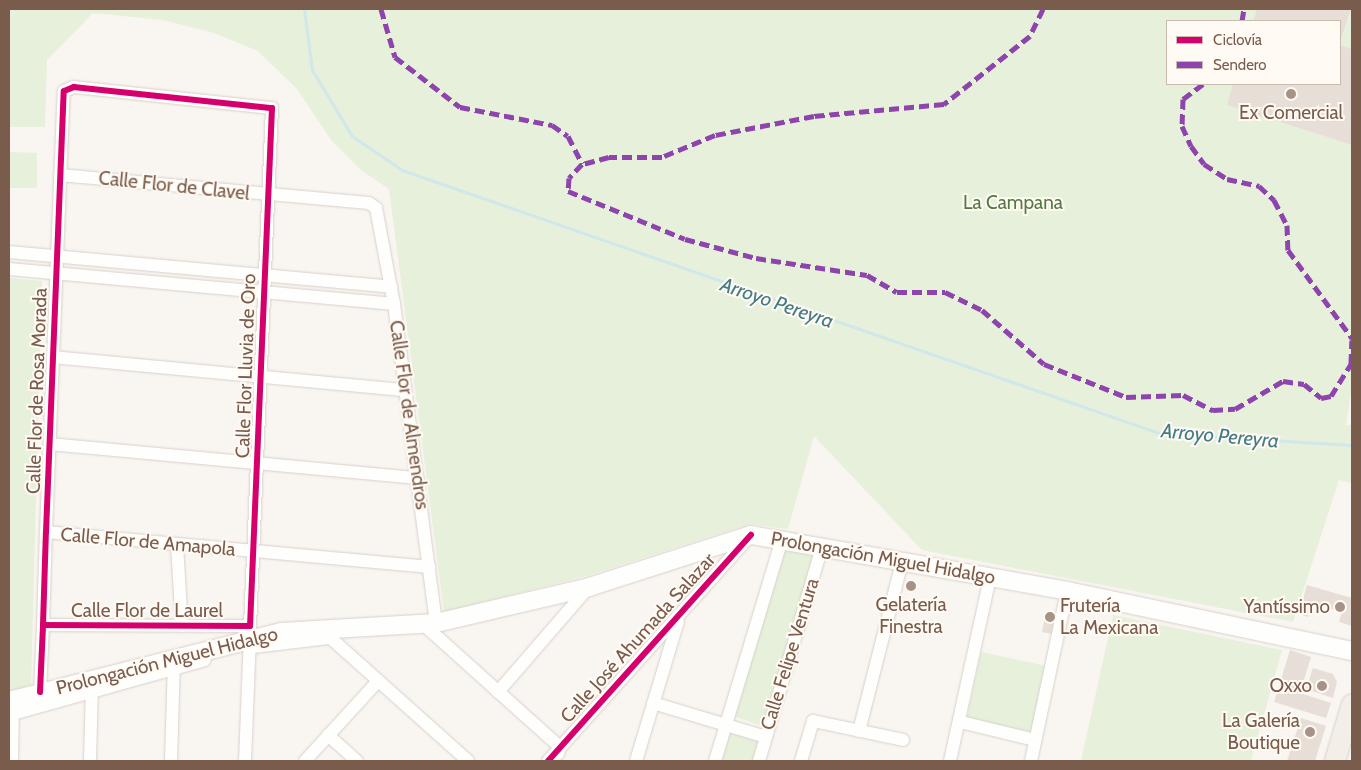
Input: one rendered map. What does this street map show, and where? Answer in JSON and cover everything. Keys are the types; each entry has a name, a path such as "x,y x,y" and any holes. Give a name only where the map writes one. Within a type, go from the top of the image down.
{"main road":[{"name":"Prolongación Miguel Hidalgo","path":"12,705 40,692 92,685 174,663 250,637 430,624 589,587 751,535 1067,591 1352,651"},
{"path":"1335,761 1352,704"}],"street":[{"name":"Calle Flor Lluvia de Oro","path":"64,91 74,87 272,108 245,761"},
{"name":"Calle Flor de Rosa Morada","path":"40,692 64,91"},
{"name":"Calle Flor de Clavel","path":"60,175 369,204 376,208"},
{"name":"Calle Flor de Almendros","path":"376,208 394,304 429,567 430,624"},
{"path":"9,252 391,286"},
{"path":"9,269 394,304"},
{"path":"53,357 404,390"},
{"path":"50,444 417,478"},
{"name":"Calle Flor de Amapola","path":"46,532 429,567"},
{"name":"Calle José Ahumada Salazar","path":"548,761 751,535"},
{"path":"715,761 782,539"},
{"path":"177,544 182,626"},
{"name":"Calle Felipe Ventura","path":"759,761 822,547"},
{"path":"860,731 902,562"},
{"path":"950,761 962,722 990,577"},
{"path":"498,692 589,587"},
{"path":"1031,761 1067,591"},
{"path":"636,761 679,616"},
{"path":"430,624 498,692 560,747 556,761"},
{"name":"Calle Flor de Laurel","path":"43,625 182,626 250,637"},
{"path":"325,633 468,761"},
{"path":"171,761 174,663"},
{"path":"305,761 378,680"},
{"path":"12,761 12,705 92,685 90,761"},
{"path":"653,704 766,737"},
{"path":"801,761 813,722 903,740"},
{"path":"962,722 1035,740"},
{"path":"328,735 357,761"}],"green space":[{"name":"La Campana","path":"9,9 1257,9 1253,20 1166,20 1166,85 1233,85 1227,105 1352,145 1352,386 1346,425 1352,425 1352,483 1339,480 1293,622 922,550 814,436 788,529 750,524 586,576 444,612 389,189 361,170 331,140 297,89 258,51 214,33 163,20 93,13 47,60 45,127 9,127"},
{"path":"1352,9 1352,49 1341,45"},
{"path":"9,152 37,153 37,188 9,188"},
{"path":"9,278 42,281 31,685 9,691"},
{"path":"784,548 814,557 762,726 733,716"},
{"path":"1113,615 1282,650 1251,761 1081,761"},
{"path":"981,652 1047,666 1032,732 967,718"},
{"path":"729,733 759,741 753,761 721,761"}],"building":[{"path":"1257,9 1351,9 1341,40 1341,20 1253,20"},
{"name":"Ex Comercial","path":"1341,45 1352,49 1352,145 1227,105 1233,85 1341,85"},
{"name":"Yantíssimo","path":"1307,585 1352,598 1352,626 1339,622 1342,612 1312,603 1308,617 1299,614"},
{"path":"1046,611 1057,613 1053,634 1042,632"},
{"path":"1290,650 1311,657 1300,693 1331,703 1326,718 1274,702"},
{"name":"Oxxo","path":"1313,668 1333,674 1337,682 1333,698 1306,689"},
{"path":"1301,718 1326,726 1315,761 1287,761"}],"waterway":[{"name":"Arroyo Pereyra","path":"304,9 312,70 352,136 402,170 1159,433 1352,445"}],"marked path":[{"path":"381,9 395,57 460,107 552,125 568,136 582,164"},
{"path":"1043,9 1030,36 944,104 814,116 715,135 662,157 609,157 582,164 569,178 568,191 685,239 756,258 867,275 897,292 945,292 982,310 1044,364 1126,397 1183,395 1213,410 1235,409 1283,381 1304,384 1321,398 1331,396 1351,364 1352,340"},
{"path":"1242,20 1244,9"},
{"path":"1202,85 1183,99 1182,126 1191,146 1204,164 1227,179 1259,186 1274,200 1287,225 1288,250 1352,338"}],"cycle path":[{"path":"40,692 64,91 74,87 272,108 250,626 43,625"},
{"path":"548,761 751,535"}],"place":[{"name":"Ex Comercial","path":"1291,94"},
{"name":"Gelatería Finestra","path":"911,586"},
{"name":"Yantíssimo","path":"1340,607"},
{"name":"Frutería La Mexicana","path":"1050,617"},
{"name":"Oxxo","path":"1322,686"},
{"name":"La Galería Boutique","path":"1310,732"}]}
